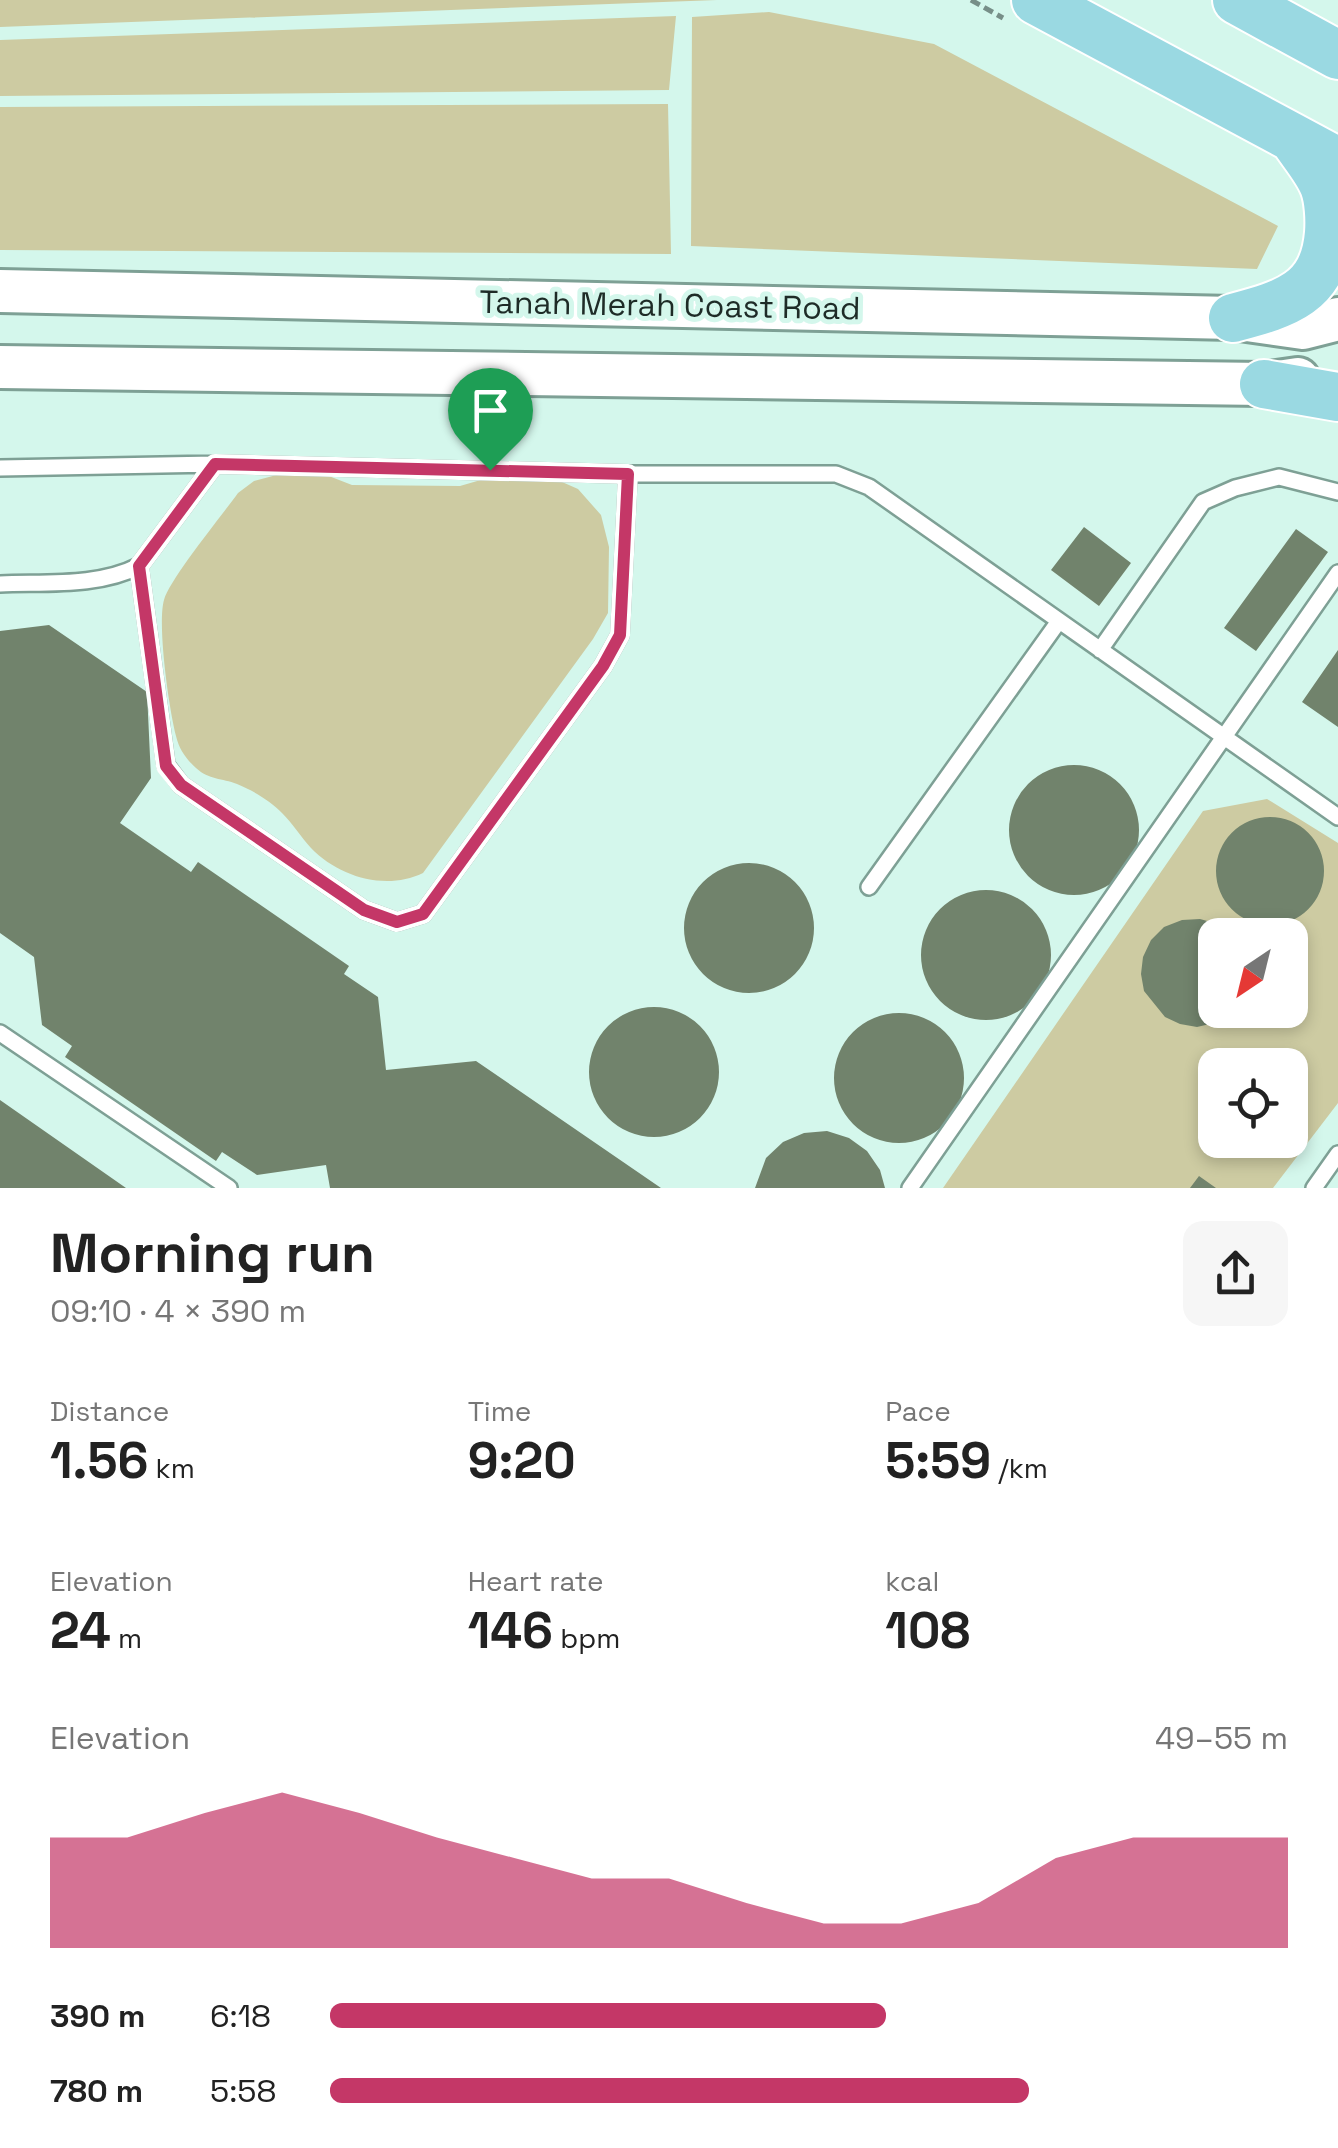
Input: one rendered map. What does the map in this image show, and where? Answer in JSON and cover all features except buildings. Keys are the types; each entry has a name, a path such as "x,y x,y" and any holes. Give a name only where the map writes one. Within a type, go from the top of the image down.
{"main road":[{"path":"1036,0 1338,162"},
{"path":"1237,0 1338,55"},
{"path":"1233,318 1282,305 1312,283 1327,259 1330,223 1324,186 1294,139"},
{"path":"1264,384 1338,397"}],"street":[{"name":"Tanah Merah Coast Road","path":"0,290 1233,318 1303,328 1338,319"},
{"path":"0,366 1264,384 1338,374"}],"lane":[{"path":"0,584 98,580 120,576 139,566 215,464"},
{"path":"0,468 215,464 628,474 836,474 869,487 1338,817"},
{"path":"139,566 166,766 181,785 364,910 397,922 423,914 603,666 620,635 628,474"},
{"path":"1100,650 1204,502 1235,488 1279,477 1338,492"},
{"path":"910,1188 1338,573"},
{"path":"870,886 1059,620"},
{"path":"0,1034 229,1188"},
{"path":"1314,1188 1338,1154"}],"shaded area":[{"path":"0,0 717,0 0,27"},
{"path":"769,12 934,44 1278,226 1257,269 691,246 692,17"},
{"path":"676,16 669,90 0,96 0,40"},
{"path":"668,104 671,254 0,250 0,107"},
{"path":"284,473 321,473 352,485 460,486 491,477 553,478 578,489 601,515 609,547 608,613 423,873 409,878 379,881 335,867 311,848 272,804 243,786 201,772 177,741 165,667 164,600 238,493 254,481"},
{"path":"1267,799 1338,843 1338,1103 1308,1142 1308,1048 1198,1048 1198,1158 1296,1158 1273,1188 943,1188 1203,811"}],"route":[{"path":"215,464 490,470 628,474 620,635 603,666 423,914 397,922 364,910 181,785 166,766 139,566 215,464"}]}
